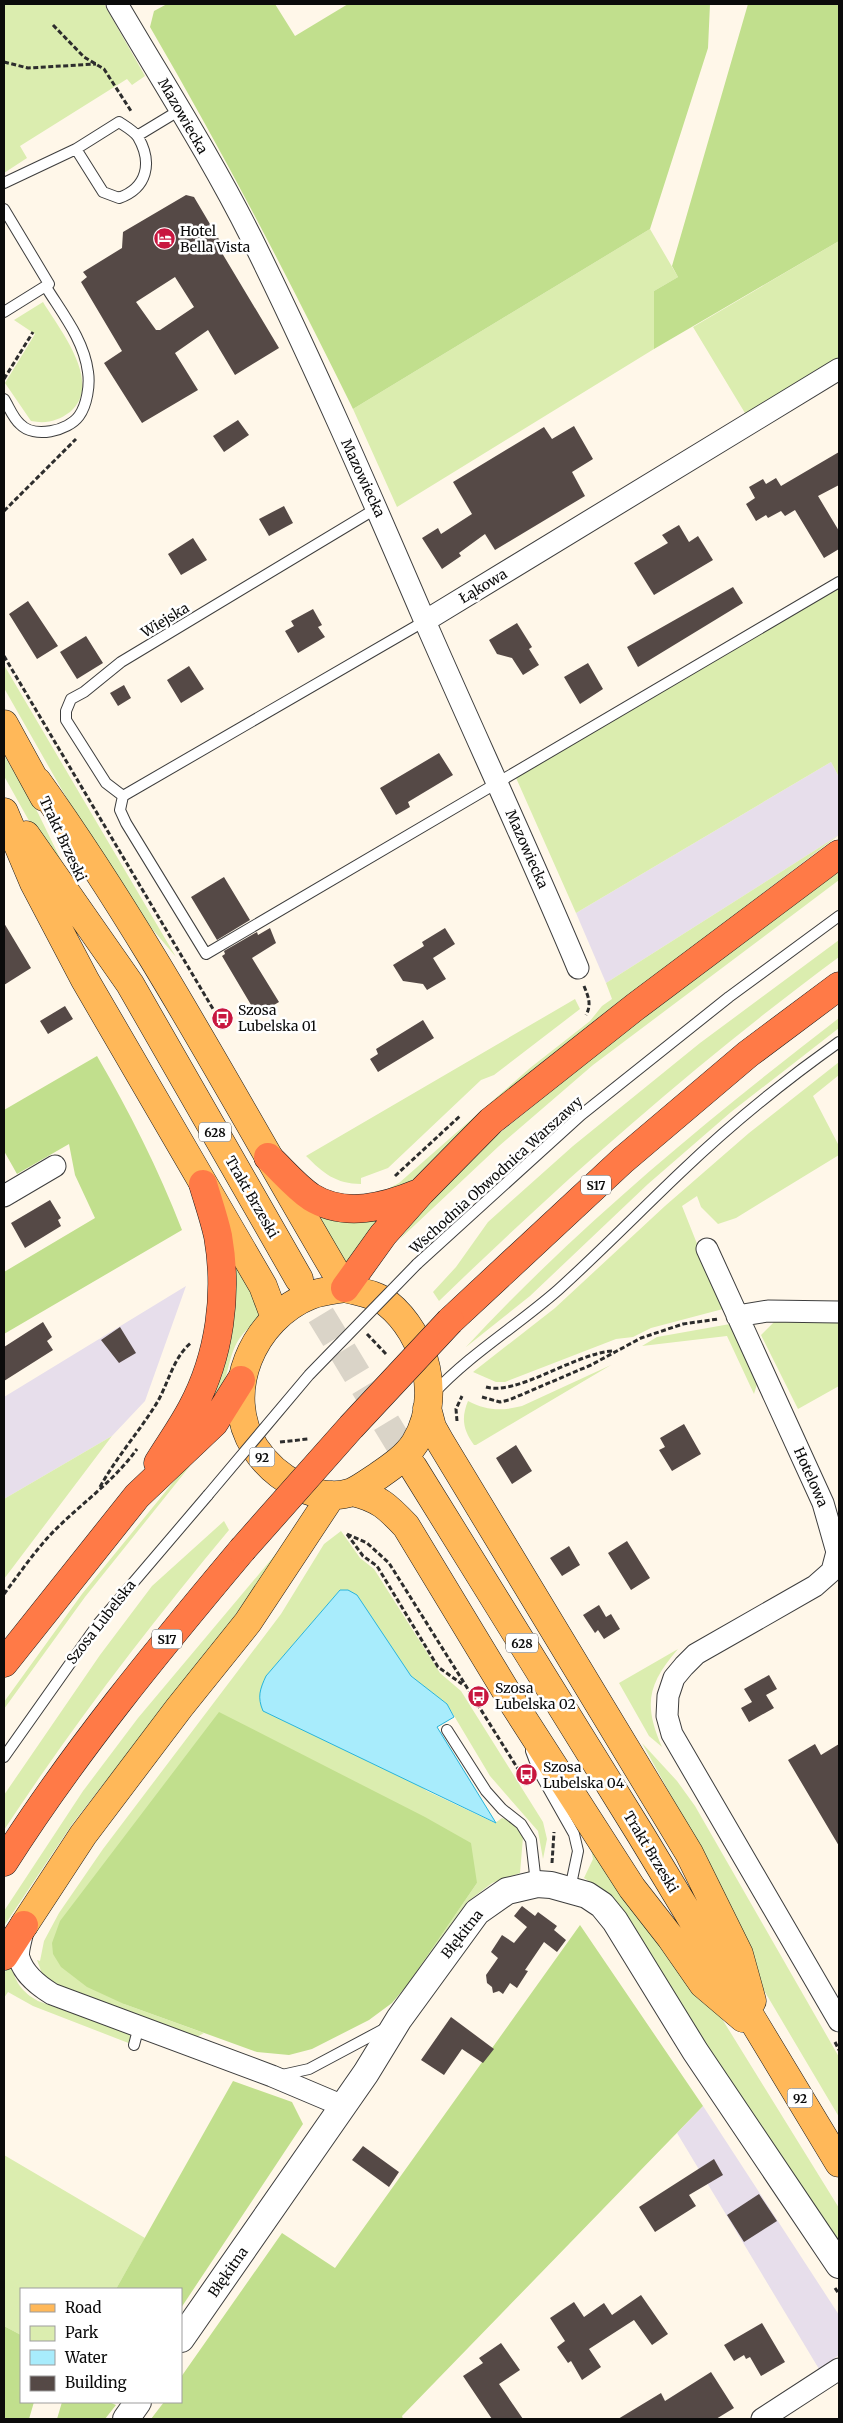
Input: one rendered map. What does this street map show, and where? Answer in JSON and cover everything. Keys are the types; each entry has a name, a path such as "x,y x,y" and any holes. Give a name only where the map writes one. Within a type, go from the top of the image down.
{"highway":[{"path":"345,1288 372,1247 421,1192 491,1121 659,989 839,854"},
{"name":"S17","path":"4,1862 96,1730 175,1629 351,1427 450,1322 623,1160 748,1054 839,986"},
{"path":"268,1157 306,1192 330,1206 364,1209 377,1207 421,1192"},
{"path":"138,1496 193,1407 216,1342 222,1290 220,1258 218,1235 203,1184"},
{"path":"4,1663 98,1543 138,1496 214,1423 242,1380"},
{"path":"4,1956 24,1925"}],"main road":[{"name":"Trakt Brzeski","path":"4,724 36,781 130,984"},
{"path":"36,781 64,820 166,979 345,1288"},
{"name":"Trakt Brzeski","path":"4,803 130,984 300,1279"},
{"path":"4,812 34,883 85,980 264,1286 275,1318"},
{"name":"92","path":"345,1288 386,1302 400,1315 413,1333 424,1356 427,1374 427,1404 423,1427 414,1445 401,1459 342,1493 310,1491 289,1480 266,1461 255,1448 243,1417 240,1401 242,1380 252,1349 275,1318 311,1295 345,1288"},
{"path":"427,1404 432,1426 441,1443 688,1853 739,1954 761,2034"},
{"name":"Trakt Brzeski","path":"413,1467 839,2163"},
{"path":"24,1925 83,1835 248,1622 342,1493 369,1496 386,1505 406,1526 515,1706 632,1888 671,1938 702,1984 761,2034"}],"street":[{"name":"Mazowiecka","path":"117,4 180,110 250,236 377,508 578,968"},
{"name":"Łąkowa","path":"425,620 839,369"},
{"path":"4,1196 55,1166"},
{"name":"Hotelowa","path":"707,1249 823,1503 837,1552 836,1574 696,1654 674,1678 668,1696 667,1716 672,1734 839,2021"},
{"path":"737,1316 768,1311 839,1312"},
{"path":"553,1886 587,1895 602,1905 629,1942 695,2051 839,2265"},
{"name":"Błękitna","path":"182,2338 342,2106 399,2019 477,1912 507,1891 553,1886"},
{"path":"24,1925 19,1957 27,1973 38,1986 52,1994 137,2036 272,2076 342,2106"},
{"path":"762,2419 839,2369"},
{"path":"126,2419 137,2403"}],"lane":[{"path":"137,136 180,110"},
{"path":"4,183 76,149 119,122 137,136 145,157 144,180 132,193 119,198 103,192 76,149"},
{"path":"4,209 49,284 4,312"},
{"path":"4,399 21,426 36,431 51,432 66,426 79,417 88,393 89,374 80,342 46,286"},
{"name":"Wiejska","path":"122,796 106,783 66,720 66,711 71,699 84,692 121,662 377,508"},
{"path":"122,796 120,810 126,823 206,954 839,582"},
{"name":"Łąkowa","path":"122,796 425,620"},
{"name":"Wschodnia Obwodnica Warszawy","path":"208,1495 309,1375 417,1264 589,1109 729,996 839,916"},
{"path":"427,1404 461,1366 552,1295 682,1170 732,1127 839,1042"},
{"name":"Szosa Lubelska","path":"4,1757 98,1624 208,1495"},
{"path":"447,1730 486,1790 502,1809 521,1824 531,1840 553,1886 578,1851 574,1834 539,1772 515,1706"},
{"path":"272,2076 310,2069 371,2038 399,2019"}],"path":[{"path":"53,25 84,57 104,69 132,114 137,136"},
{"path":"4,62 28,68 96,64"},
{"path":"4,379 33,332"},
{"path":"4,511 82,432 79,417"},
{"path":"4,656 217,1016"},
{"path":"578,968 589,1000 590,1008 585,1016"},
{"path":"390,1179 462,1114"},
{"path":"482,1397 500,1402 509,1400 591,1365 612,1351 640,1338 683,1324 737,1316"},
{"path":"100,1489 113,1463 159,1398 183,1349 197,1338"},
{"path":"486,1387 505,1388 583,1357 612,1351"},
{"path":"4,1594 52,1532 119,1472 127,1462"},
{"path":"464,1685 438,1667 377,1566 363,1556 347,1534 367,1543 389,1563 525,1780"},
{"path":"553,1886 554,1827"}],"shaded area":[{"path":"831,762 839,777 839,835 606,983 576,913"},
{"path":"186,1286 145,1401 112,1436 4,1499 4,1397"},
{"path":"703,2106 839,2315 839,2355 819,2369 677,2133"}],"green space":[{"path":"4,4 104,4 145,76 132,85 127,79 20,146 27,158 4,173"},
{"path":"167,4 275,4 295,36 348,4 710,4 708,48 650,229 353,409 255,216 204,121 150,27 154,11"},
{"path":"748,4 839,4 839,241 654,349 654,291 678,277 672,266"},
{"path":"650,229 678,277 654,291 654,349 397,507 353,409"},
{"path":"839,241 839,364 748,418 693,327"},
{"path":"43,302 68,341 75,356 81,372 82,386 79,400 70,412 61,418 47,422 31,421 5,383 35,334 14,320"},
{"path":"839,576 839,777 831,762 576,913 513,771"},
{"path":"4,665 176,957 153,930 113,875 62,790 4,688"},
{"path":"4,755 38,813 76,891 28,819 4,776"},
{"path":"839,835 614,1007 473,1121 409,1183 377,1197 354,1197 384,1191 399,1183 530,1068 590,1021 602,1006 612,999 606,983"},
{"path":"839,869 839,880 593,1065 499,1146 400,1239 431,1199 486,1144 671,995"},
{"path":"839,940 839,957 734,1038 633,1122 535,1210 439,1301 433,1292 456,1267 488,1222 573,1146 700,1043"},
{"path":"575,999 580,1009 494,1075 481,1080 388,1168 361,1178 361,1184 337,1180 318,1168 306,1156"},
{"path":"839,1018 839,1028 731,1112 648,1184 530,1296 466,1347 509,1302 599,1216 693,1134"},
{"path":"97,1056 143,1141 182,1230 4,1334 4,1272 95,1218 75,1175 69,1144 17,1174 4,1151 4,1110"},
{"path":"839,1062 839,1075 813,1096 839,1146 839,1155 736,1218 718,1224 701,1207 697,1196 682,1206 723,1309 651,1328 633,1337 616,1339 505,1382 496,1382 473,1372 555,1308 665,1206 749,1133"},
{"path":"311,1208 382,1214 347,1268"},
{"path":"231,1245 265,1315 252,1325 237,1342 218,1399 202,1417 222,1375 227,1350"},
{"path":"839,1320 839,1386 798,1409 761,1335 775,1321"},
{"path":"730,1324 757,1384 754,1394 727,1336 642,1346 657,1337"},
{"path":"611,1365 476,1445 474,1445 467,1434 464,1424 464,1413 468,1401 482,1407 495,1409 522,1406"},
{"path":"112,1436 4,1579 4,1499"},
{"path":"190,1466 85,1597 4,1709 4,1702 82,1594 184,1469"},
{"path":"224,1521 229,1530 112,1677 57,1752 4,1830 4,1795 100,1655 152,1586"},
{"path":"341,1531 360,1558 374,1569 440,1673 461,1691 543,1822 547,1839 543,1859 538,1831 490,1776 447,1704 411,1676 357,1595 340,1590 266,1676 427,1791 495,1823 502,1818 512,1821 523,1837 520,1873 492,1883 467,1902 408,1984 477,1883 124,2004 204,2033 195,2038 63,1990 44,1979 37,1960 40,1961 44,1941 59,1913 103,1849 281,1614 324,1544"},
{"path":"280,1549 236,1614 73,1823 4,1926 4,1911 83,1791 138,1718"},
{"path":"678,1649 660,1673 652,1695 652,1718 662,1747 649,1736 619,1683"},
{"path":"219,1712 425,1817 471,1843 477,1883 408,1984 392,2003 369,2020 312,2049 289,2055 257,2052 124,2004 87,1987 61,1967 53,1954 52,1943 60,1921"},
{"path":"642,1743 677,1781 695,1806 839,2057 839,2117 740,1950 684,1819"},
{"path":"590,1843 711,2001 839,2208 839,2247 603,1890 584,1878 593,1859"},
{"path":"580,1925 703,2106 402,2416 403,2419 151,2419 163,2403 182,2403 182,2376 282,2233 335,2268"},
{"path":"9,1965 20,1986 32,1998 128,2033 132,2039 131,2044 33,2006 8,1992 4,1998 4,1974"},
{"path":"233,2081 292,2102 303,2124 182,2306 182,2288 117,2288"},
{"path":"4,2155 145,2238 117,2288 20,2288 20,2334 4,2326"},
{"path":"4,2326 20,2334 20,2403 34,2403 29,2419 4,2419"},
{"path":"62,2403 111,2403 116,2405 105,2419 57,2419"}],"water":[{"path":"340,1590 348,1590 357,1595 411,1676 447,1704 454,1717 437,1727 496,1823 263,1711 260,1693 266,1676"}],"building":[{"path":"186,195 194,197 220,241 216,243 279,348 235,375 208,330 175,353 198,390 142,423 104,363 122,351 81,282 87,277 83,272 122,248 123,232","holes":["175,277 194,307 160,330 156,330 136,302"]},
{"path":"238,420 249,435 224,452 213,436"},
{"path":"574,426 593,459 572,472 585,496 495,550 485,534 459,553 461,556 442,569 422,538 438,528 441,534 472,514 453,482 544,427 552,439"},
{"path":"839,452 839,485 818,496 839,531 839,549 824,558 795,510 785,516 781,511 768,518 766,515 756,521 746,504 755,498 749,487 763,479 766,484 776,478 781,486"},
{"path":"284,506 293,523 269,536 259,519"},
{"path":"679,525 689,542 698,536 713,560 654,595 634,563 668,543 662,535"},
{"path":"193,538 207,560 181,575 168,554"},
{"path":"733,587 743,603 638,667 627,647"},
{"path":"28,601 58,646 37,659 9,614"},
{"path":"313,609 322,625 318,627 325,637 298,653 285,631 294,626 291,621"},
{"path":"517,623 532,647 529,649 539,665 523,675 512,658 497,654 489,640"},
{"path":"86,636 103,663 77,679 60,652"},
{"path":"588,663 603,689 580,704 564,677"},
{"path":"189,666 204,689 181,703 167,680"},
{"path":"124,685 131,698 118,706 110,693"},
{"path":"439,753 453,775 408,802 410,807 396,815 380,788"},
{"path":"224,877 250,920 217,940 191,897"},
{"path":"4,923 31,968 4,985"},
{"path":"270,928 276,943 252,958 279,1002 257,1015 222,956 225,954 224,951 257,932 258,935"},
{"path":"445,928 455,944 433,958 446,979 427,990 423,984 403,981 393,965 424,946 422,942"},
{"path":"65,1006 73,1019 48,1034 40,1021"},
{"path":"423,1020 434,1038 378,1072 370,1059 378,1054 376,1049"},
{"path":"50,1200 61,1218 58,1220 61,1226 25,1248 11,1223"},
{"path":"43,1322 52,1337 47,1341 53,1350 4,1381 4,1347"},
{"path":"120,1327 136,1353 119,1363 101,1340"},
{"path":"684,1424 701,1454 672,1471 659,1450 665,1447 660,1438"},
{"path":"516,1445 532,1471 512,1484 496,1458"},
{"path":"627,1541 650,1578 631,1590 608,1553"},
{"path":"569,1546 580,1565 562,1576 550,1558"},
{"path":"599,1605 606,1617 611,1614 620,1629 604,1639 598,1630 595,1633 583,1615"},
{"path":"769,1675 777,1689 766,1695 774,1708 749,1722 741,1708 752,1702 744,1689"},
{"path":"815,1744 821,1755 839,1744 839,1846 788,1760"},
{"path":"522,1906 535,1916 538,1912 557,1926 554,1930 566,1940 557,1952 544,1942 525,1970 528,1971 517,1988 510,1983 503,1994 499,1991 493,1993 492,1987 487,1983 486,1975 498,1958 491,1952 502,1935 514,1943 527,1927 514,1916"},
{"path":"451,2017 494,2049 483,2063 462,2049 444,2075 421,2060"},
{"path":"363,2146 399,2172 389,2187 352,2160"},
{"path":"714,2159 723,2175 689,2195 696,2206 655,2232 639,2207"},
{"path":"759,2194 777,2221 744,2242 727,2215"},
{"path":"641,2295 668,2334 652,2345 634,2320 589,2349 601,2367 582,2380 571,2361 568,2363 557,2347 565,2341 550,2318 574,2302 584,2317 604,2303 612,2315"},
{"path":"762,2323 785,2362 761,2376 750,2357 746,2359 744,2355 734,2361 724,2345"},
{"path":"501,2343 520,2370 499,2384 523,2419 492,2419 463,2376 483,2363 479,2358"},
{"path":"711,2372 734,2408 716,2419 618,2419 661,2393 665,2401"}],"tunnel":[{"path":"299,1279 413,1467"}],"place":[{"name":"Hotel Bella Vista","path":"164,239"},
{"name":"Szosa Lubelska 01","path":"222,1018"},
{"name":"Szosa Lubelska 02","path":"479,1696"},
{"name":"Szosa Lubelska 04","path":"527,1775"}]}
